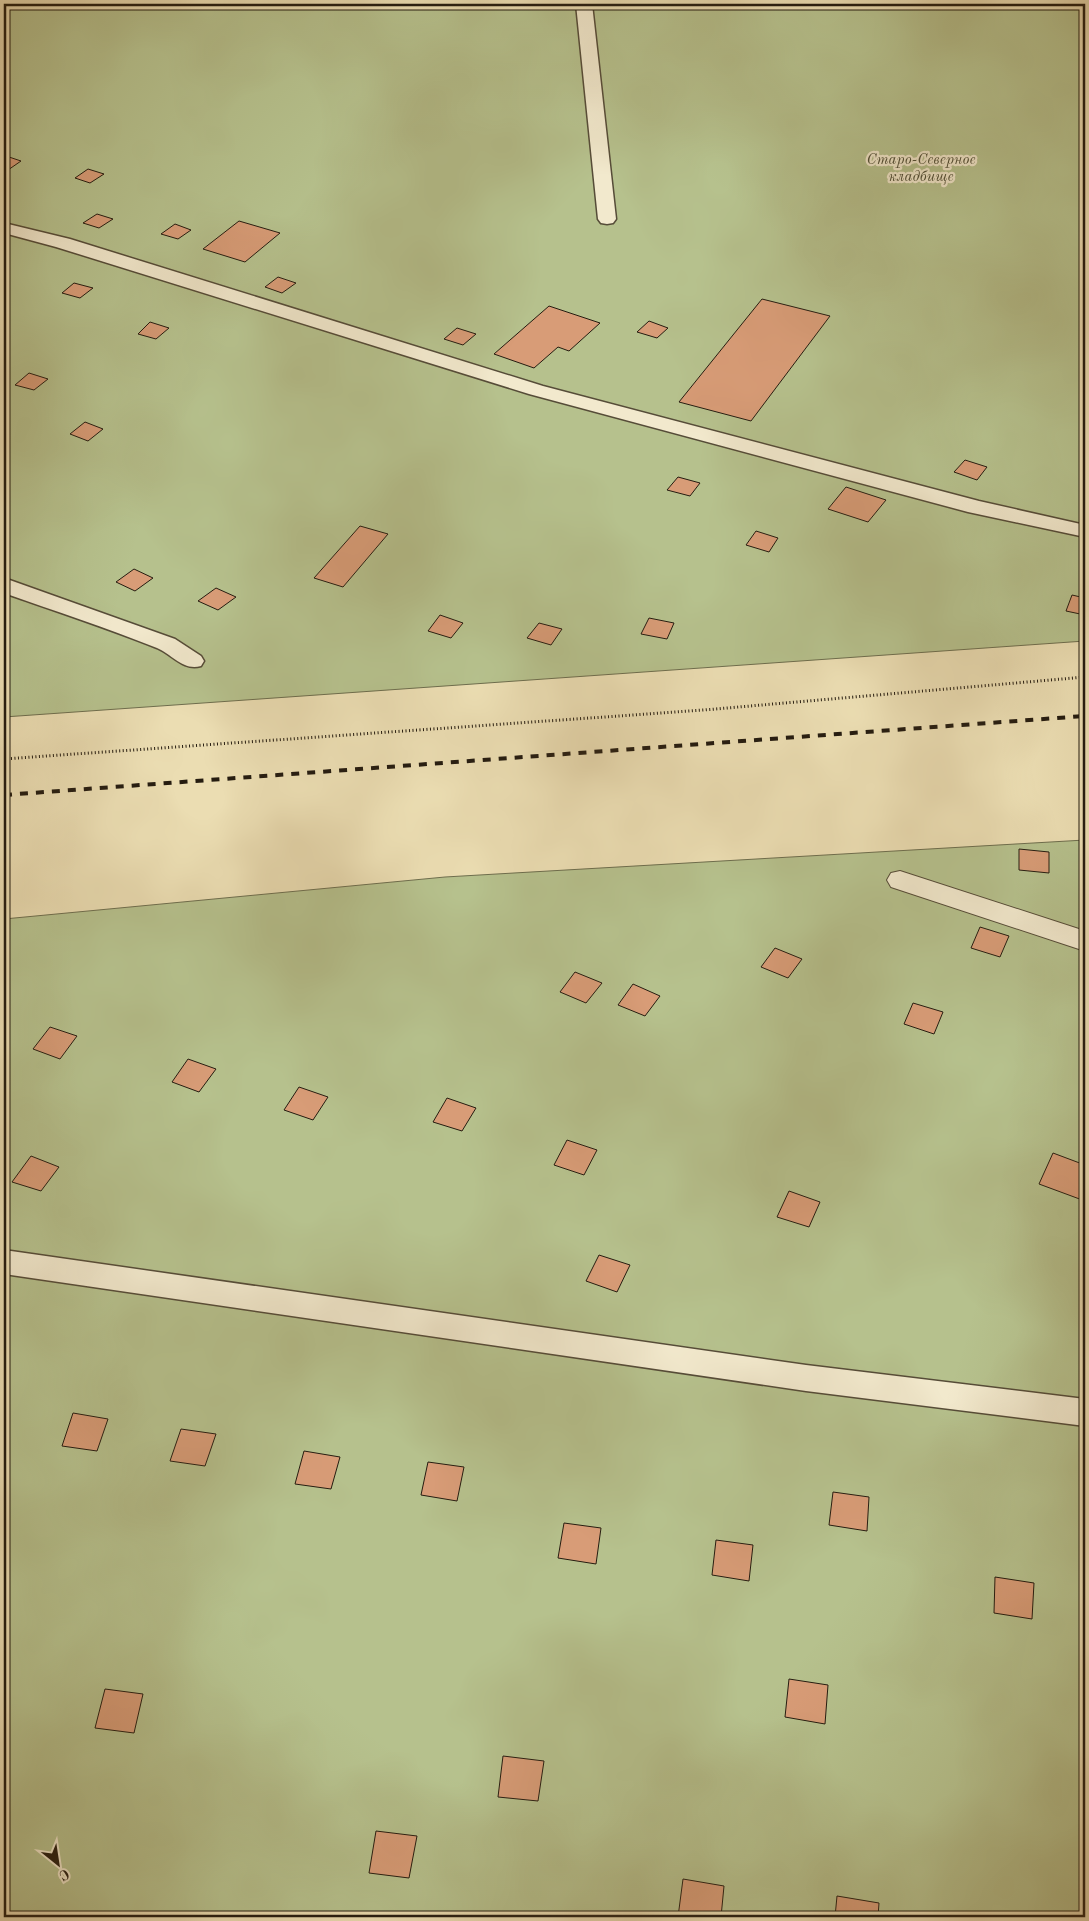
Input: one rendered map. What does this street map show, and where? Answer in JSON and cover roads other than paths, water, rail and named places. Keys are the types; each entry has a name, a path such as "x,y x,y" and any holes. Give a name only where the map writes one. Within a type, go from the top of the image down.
{"street":[{"path":"900,880 1085,941"}],"lane":[{"path":"584,4 607,219"},
{"path":"4,228 111,257 536,390 976,507 1085,531"},
{"path":"4,585 167,644 193,660"},
{"path":"4,1262 806,1378 1085,1412"}],"railway":[{"path":"4,795 1085,716"}],"park label":[{"name":"Старо-Северное кладбище","path":"921,168"}]}
